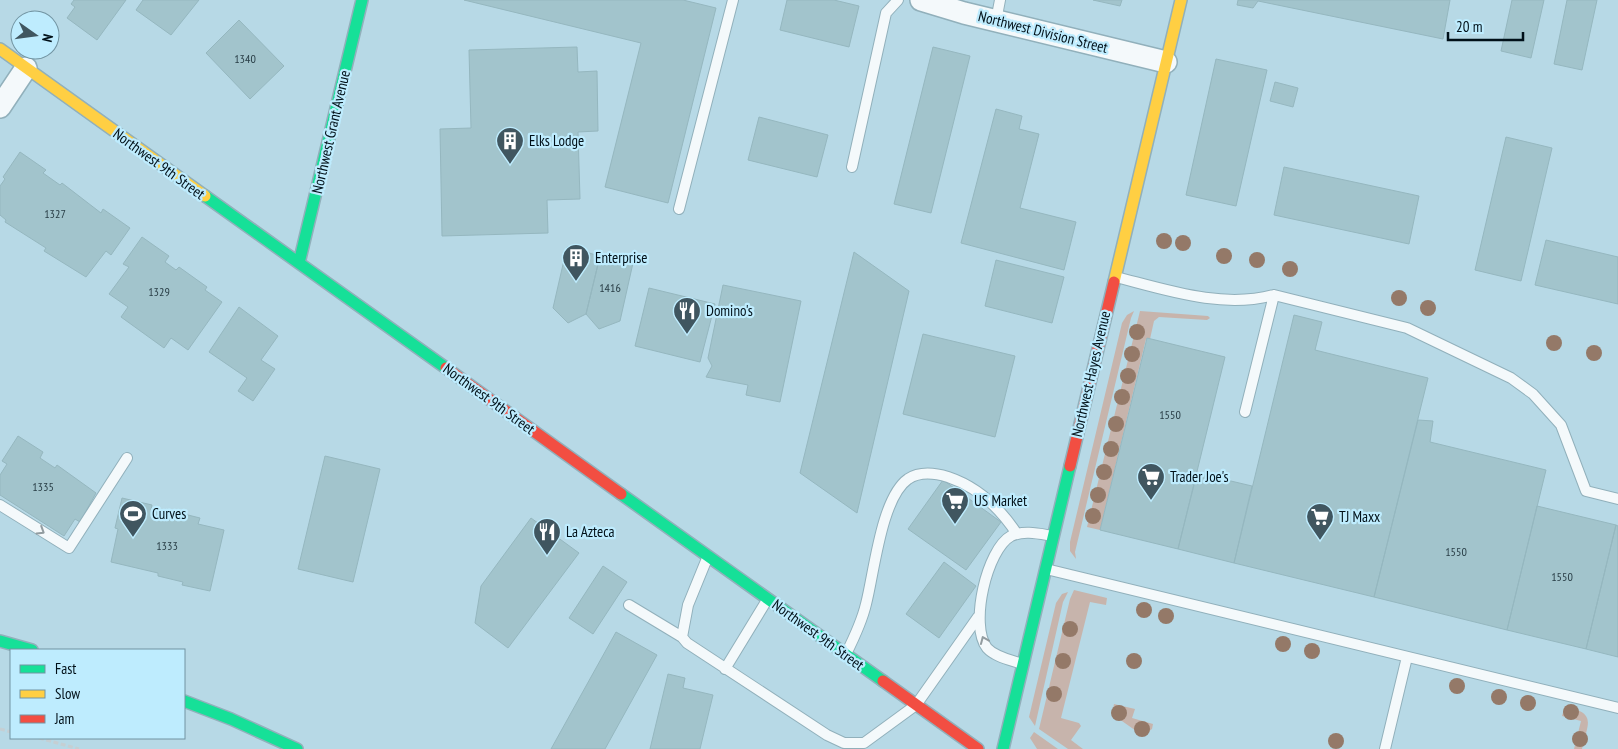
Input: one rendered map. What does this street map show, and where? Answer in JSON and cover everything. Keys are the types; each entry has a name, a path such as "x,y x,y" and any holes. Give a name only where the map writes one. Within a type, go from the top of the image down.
{"main road":[{"name":"Northwest Grant Avenue","path":"299,264 362,0"},
{"name":"Northwest Hayes Avenue","path":"1003,749 1181,0"},
{"name":"Northwest 9th Street","path":"0,49 978,749"},
{"path":"0,641 28,649"},
{"path":"185,701 231,719 296,749"}],"street":[{"name":"Northwest Division Street","path":"921,0 1166,62"},
{"path":"0,107 26,68"}],"lane":[{"path":"680,209 733,0"},
{"path":"852,167 886,13 898,0"},
{"path":"996,20 1000,0"},
{"path":"1114,277 1166,290 1230,301 1256,300 1274,295 1407,328 1511,378 1533,394 1561,425 1586,491 1618,499"},
{"path":"1244,412 1274,295"},
{"path":"0,505 69,548 127,458"},
{"path":"846,654 866,605 882,530 896,494 907,479 930,473 956,480 980,493 998,508 1017,534"},
{"path":"1023,664 988,650 981,636 978,617 979,604 995,558 1003,543 1017,534 1032,533 1053,536"},
{"path":"682,638 688,605 708,556"},
{"path":"1045,568 1618,708"},
{"path":"725,669 767,599"},
{"path":"630,605 827,735 844,743 864,746 916,705 978,617"},
{"path":"1385,749 1407,657"}],"path":[{"path":"43,739 79,749"}],"shaded area":[{"path":"1134,311 1075,552 1076,559 1070,551 1070,542 1122,323 1127,315"},
{"path":"1140,311 1208,316 1210,318 1207,320 1159,317 1154,321 1150,339 1146,339 1100,530 1087,527"},
{"path":"1074,590 1107,598 1106,605 1090,602 1061,718 1079,723 1081,726 1071,740 1083,749 1068,749 1039,729 1070,599"},
{"path":"1068,592 1063,602 1035,726 1029,717 1056,603 1062,594"},
{"path":"1114,704 1135,709 1132,718 1153,724 1152,729 1145,734 1139,733 1112,714"},
{"path":"1565,706 1582,712 1588,720 1582,749 1574,749 1581,721 1562,716"},
{"path":"1034,732 1058,749 1037,749 1030,738"}],"building":[{"path":"74,0 126,0 97,40 67,18 75,7 71,4"},
{"path":"143,0 199,0 171,35 136,10"},
{"path":"464,0 683,0 716,8 668,203 605,187 641,43"},
{"path":"787,0 834,0 859,6 849,47 780,30"},
{"path":"1093,0 1122,0 1120,6"},
{"path":"1238,0 1450,0 1443,39 1258,1 1253,8 1237,5"},
{"path":"1512,0 1544,0 1531,58 1501,51"},
{"path":"1567,0 1597,0 1582,70 1554,64"},
{"path":"239,20 284,66 250,99 206,53"},
{"name":"Elks Lodge","path":"577,47 578,72 597,71 598,131 578,132 580,199 547,200 548,233 442,236 440,129 471,128 469,50"},
{"path":"933,47 970,56 931,213 894,204"},
{"path":"1216,59 1267,70 1236,206 1186,195"},
{"path":"1275,82 1298,88 1293,107 1270,101"},
{"path":"996,109 1022,116 1019,129 1039,134 1020,208 1076,222 1064,270 961,243"},
{"path":"759,117 828,135 817,177 748,160"},
{"path":"1506,137 1552,148 1521,281 1475,270"},
{"path":"20,152 46,170 43,173 60,185 62,183 101,213 103,209 130,228 111,255 106,251 86,277 44,251 46,248 5,222 6,220 0,215 0,186 5,179 3,177"},
{"path":"1284,167 1419,196 1409,244 1274,215"},
{"path":"142,237 169,256 165,262 176,270 179,267 207,287 205,290 222,302 188,350 171,338 164,348 121,317 128,307 109,294 129,267 123,264"},
{"path":"1546,240 1618,257 1618,304 1535,285"},
{"name":"Enterprise","path":"567,247 600,256 586,314 568,323 553,308"},
{"path":"854,252 909,291 857,513 800,473"},
{"path":"600,256 633,263 620,321 599,329 586,314"},
{"path":"996,260 1064,277 1052,323 985,306"},
{"path":"723,285 801,301 780,402 746,395 748,385 706,377 712,366 708,358"},
{"path":"649,288 715,304 700,362 635,346"},
{"path":"239,307 278,336 261,360 275,369 253,401 238,391 247,378 209,352"},
{"path":"1294,315 1322,322 1315,350 1428,378 1374,597 1234,563"},
{"path":"923,334 1015,356 995,437 903,414"},
{"path":"1147,338 1225,357 1178,549 1100,530"},
{"path":"1418,420 1433,421 1430,442 1546,470 1507,630 1374,597"},
{"path":"18,436 43,452 40,458 55,468 57,465 96,493 80,522 75,519 64,536 0,495 0,475 7,464 2,461"},
{"path":"325,456 380,469 353,582 298,569"},
{"path":"1197,473 1252,486 1234,563 1178,549"},
{"name":"US Market","path":"943,480 1001,522 966,570 908,529"},
{"path":"122,498 152,505 151,510 171,515 172,511 200,518 198,524 224,530 210,591 182,585 183,582 158,576 158,573 111,562 118,529 115,528"},
{"path":"1537,506 1616,525 1586,649 1507,630"},
{"path":"531,518 579,553 508,648 475,623 481,586"},
{"path":"1616,525 1618,526 1618,657 1586,649"},
{"path":"944,562 976,586 939,638 906,614"},
{"path":"603,566 627,582 593,634 569,618"},
{"path":"616,632 657,655 605,749 551,749"},
{"path":"668,674 685,678 683,688 713,695 700,749 650,749"}],"traffic: fast":[{"path":"299,263 362,0"},
{"path":"205,196 446,368"},
{"path":"1003,749 1070,466"},
{"path":"621,494 883,681"},
{"path":"0,641 28,649"},
{"path":"185,701 231,719 297,749"}],"traffic: slow":[{"path":"1114,282 1181,0"},
{"path":"0,49 205,196"}],"traffic: jam":[{"path":"1070,466 1114,282"},
{"path":"446,368 621,494"},
{"path":"883,681 978,749"}],"place":[{"name":"Elks Lodge","path":"510,165"},
{"name":"Enterprise","path":"576,282"},
{"name":"Domino's","path":"687,335"},
{"name":"Trader Joe's","path":"1151,501"},
{"name":"US Market","path":"955,525"},
{"name":"Curves","path":"133,538"},
{"name":"TJ Maxx","path":"1320,541"},
{"name":"La Azteca","path":"547,556"}]}
